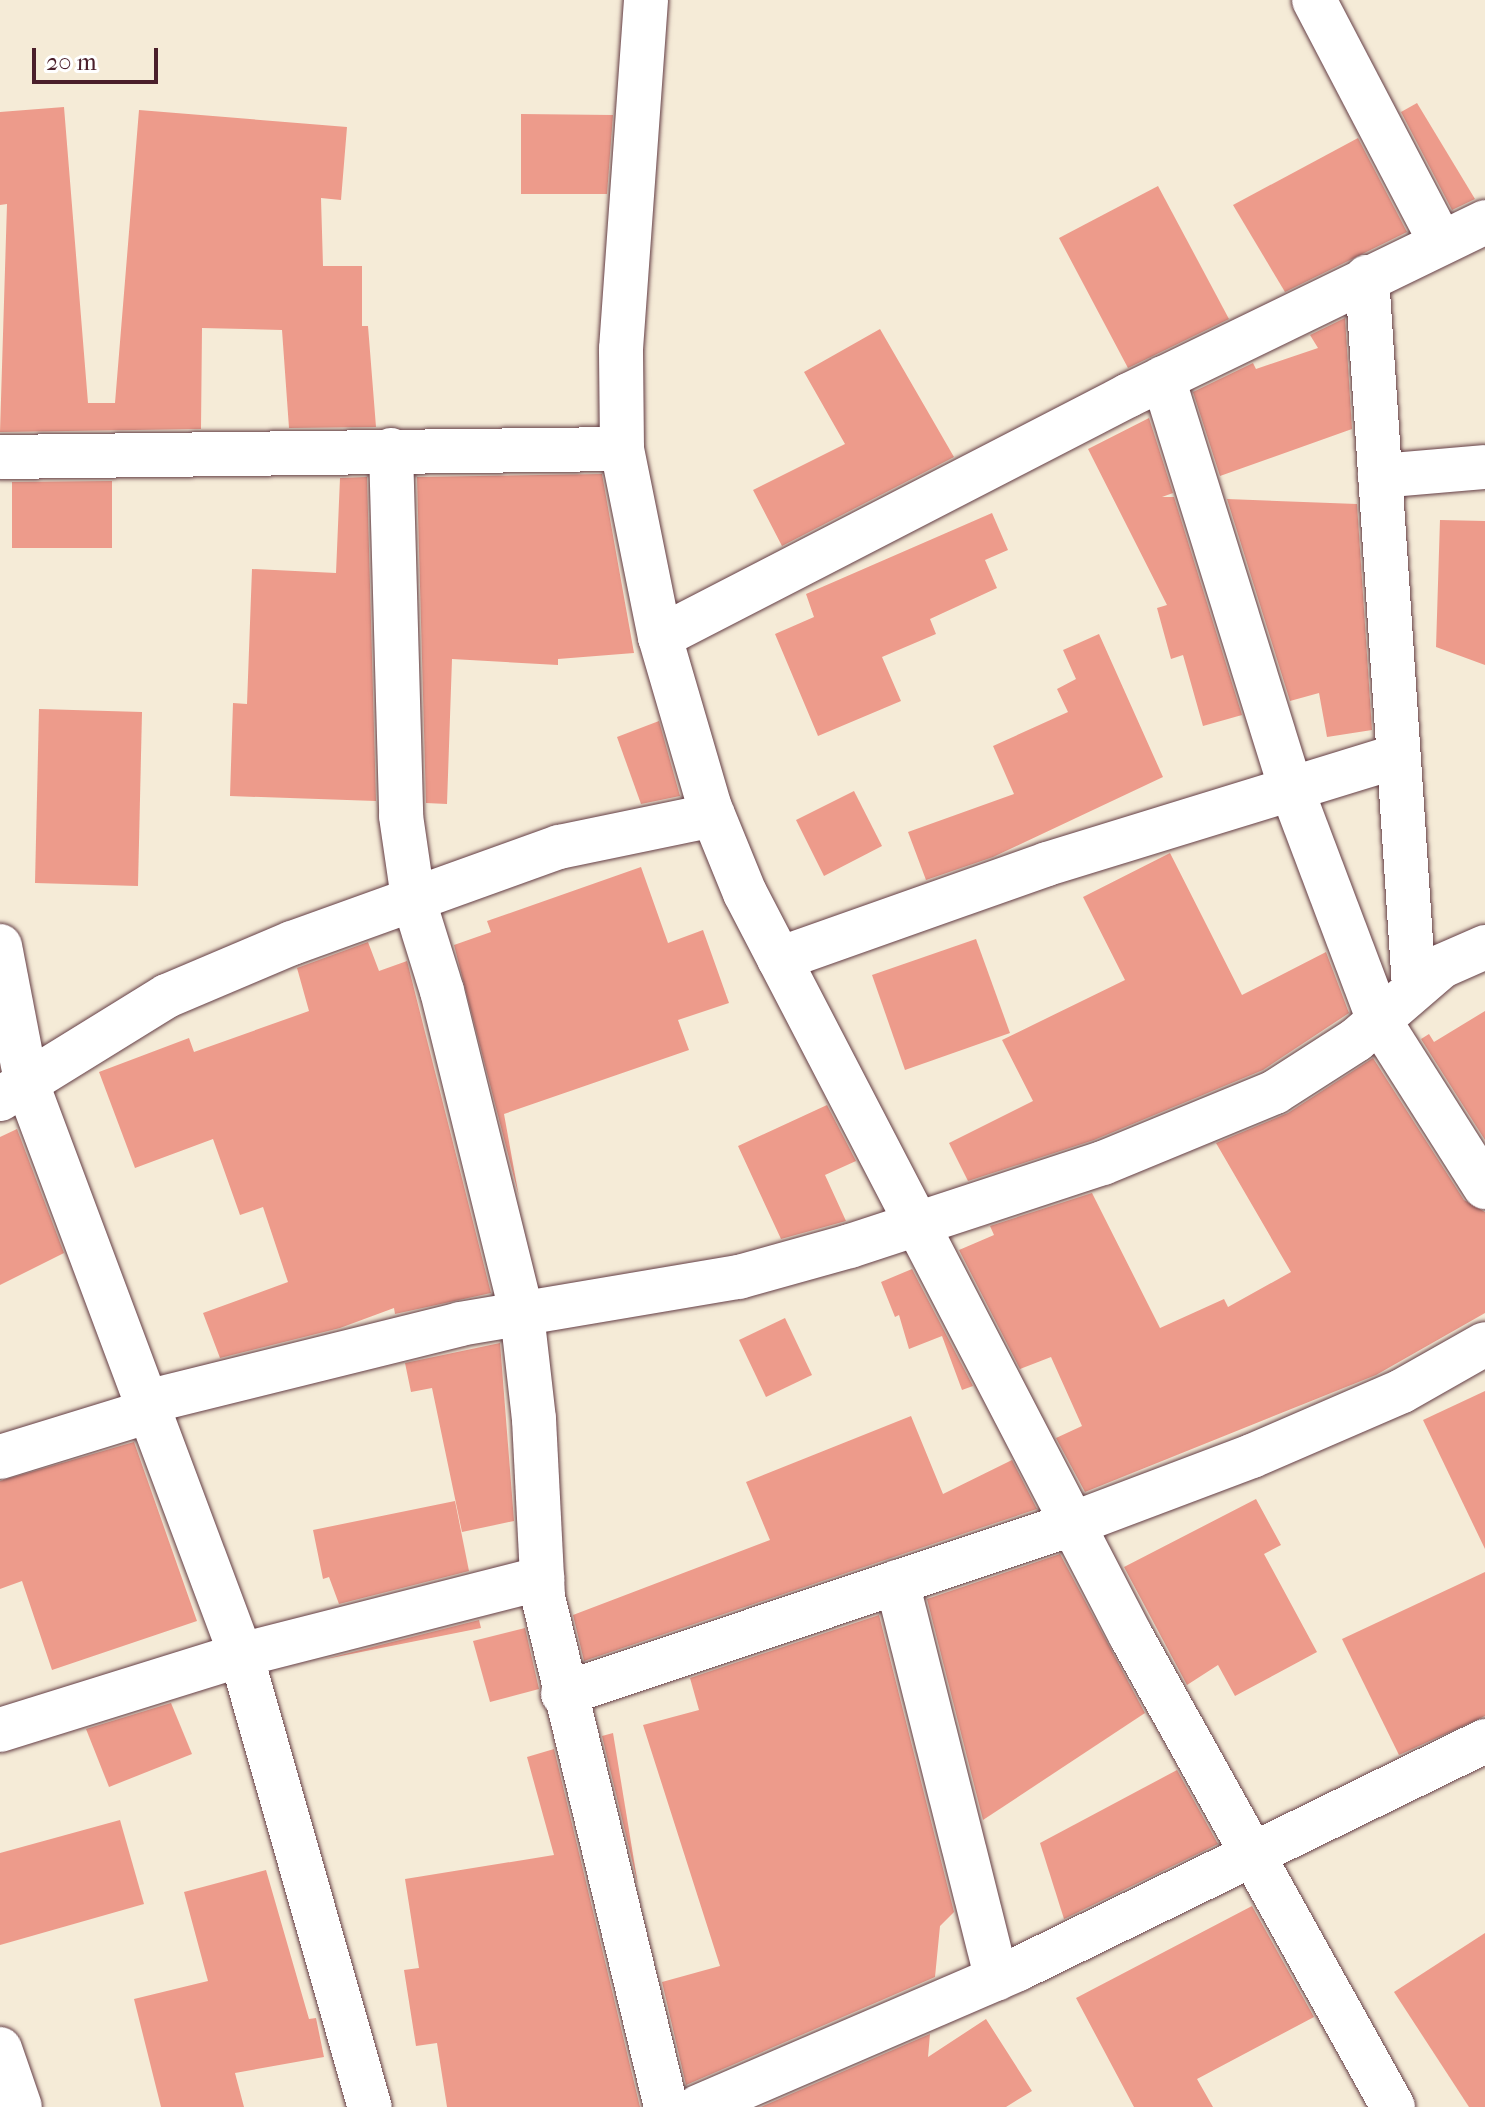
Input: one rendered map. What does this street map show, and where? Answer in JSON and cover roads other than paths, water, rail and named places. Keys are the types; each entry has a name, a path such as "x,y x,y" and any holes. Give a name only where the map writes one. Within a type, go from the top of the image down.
{"street":[{"path":"646,0 621,349 622,449 660,637 713,815 745,893 1072,1524 1393,2107"},
{"path":"1314,0 1441,243"},
{"path":"660,637 1163,378 1485,222"},
{"path":"1367,277 1414,986"},
{"path":"1163,378 1290,785 1379,1020 1485,1187"},
{"path":"0,457 622,449"},
{"path":"391,450 401,816 413,898 442,991 522,1314 537,1459 542,1578 563,1694 666,2107"},
{"path":"1380,476 1485,467"},
{"path":"779,959 1290,785 1398,756"},
{"path":"13,1090 167,996 413,898 601,834 713,815"},
{"path":"0,946 13,1090 151,1405 241,1655 358,2104"},
{"path":"0,1457 151,1405 360,1346 522,1314 739,1277 1103,1163 1209,1122 1275,1092 1379,1020 1414,986 1460,956 1485,947"},
{"path":"563,1694 1072,1524 1328,1425 1485,1344"},
{"path":"0,1730 241,1655 542,1578"},
{"path":"897,1582 997,1979"},
{"path":"698,2107 997,1979 1485,1741"},
{"path":"0,2049 20,2107"}]}
